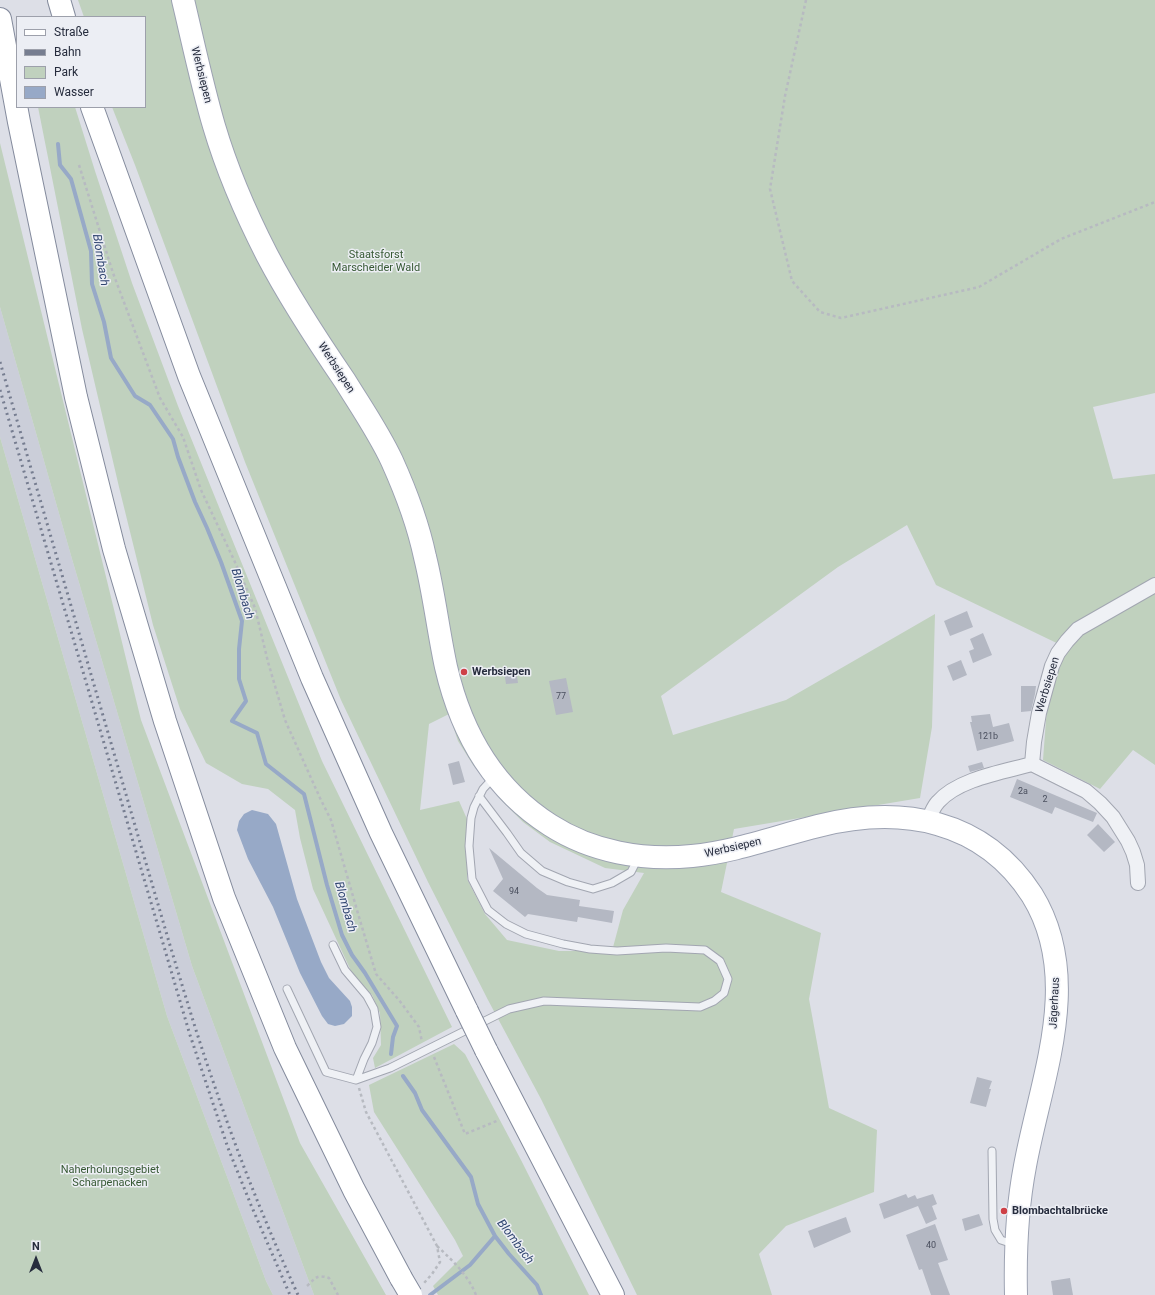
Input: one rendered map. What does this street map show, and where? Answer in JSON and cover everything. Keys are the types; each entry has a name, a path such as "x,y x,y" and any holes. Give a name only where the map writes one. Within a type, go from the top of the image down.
{"main road":[{"path":"59,0 64,16"},
{"name":"Werbsiepen","path":"183,0 200,75 214,127 243,205 267,255 296,305 374,428 391,460 419,531 426,558 443,652 452,690 462,720 470,738 484,761 503,787 525,807 549,825 563,833 582,842 600,848 639,856 664,858 701,855 738,847 820,825 860,818 890,817 927,821"},
{"path":"0,19 16,103"},
{"path":"17,108 76,397 114,549 164,721 224,898 285,1048 354,1190 412,1285"},
{"path":"92,108 189,376 312,678 381,833 486,1050 613,1295"},
{"name":"Jägerhaus","path":"927,821 952,828 976,841 994,853 1013,871 1039,908 1048,930 1054,957 1057,980 1056,1018 1051,1049 1030,1137 1022,1184 1016,1244 1016,1295"}],"street":[{"name":"Werbsiepen","path":"1032,764 1039,713 1052,666 1058,653 1078,629 1155,586"},
{"path":"927,821 939,801 960,786 980,778 1032,764 1086,791 1113,817 1128,841 1137,865 1138,883"}],"lane":[{"path":"287,989 326,1072 356,1080 390,1068 509,1009 544,1001 700,1007 724,993 728,979 720,961 705,950 666,948 617,951 590,949 543,940 526,934 506,924 488,910 472,879 468,846 471,818 479,796 483,789 495,776"},
{"path":"479,796 508,833 521,853 542,871 568,882 593,888 612,883 631,872 639,856"},
{"path":"333,944 344,970 367,996 374,1009 377,1027 372,1043 356,1080"},
{"path":"992,1151 993,1219 995,1230 1001,1240 1016,1244"}],"path":[{"path":"806,0 785,96 770,190 792,281 820,312 840,318 979,288 1061,239 1155,202"},
{"path":"80,165 113,273 160,398 182,437 201,490 234,560 254,608 285,720 331,820 376,974 400,1000 419,1027 427,1049 465,1134 499,1120"},
{"path":"356,1080 366,1112 437,1246 440,1262 432,1274 412,1285"},
{"path":"437,1246 452,1260 471,1282 476,1295"},
{"path":"307,1286 318,1276 329,1278 338,1295"}],"shaded area":[{"path":"0,307 72,559 192,966 314,1295 273,1295 266,1281 167,1016 0,437"}],"green space":[{"name":"Staatsforst Marscheider Wald","path":"78,0 1155,0 1155,393 1093,407 1113,479 1155,474 1155,765 1133,750 1100,789 1043,760 1048,693 1067,648 936,585 907,525 838,567 661,696 673,735 786,700 935,614 932,727 920,798 734,829 721,892 821,933 809,999 829,1108 877,1130 874,1192 786,1226 759,1254 772,1295 637,1295 541,1099 488,1000 428,882 341,700 245,462 112,108 146,108 146,16 84,16","holes":["449,714 458,741 473,765 500,799 523,822 550,842 605,868 644,873 623,910 612,951 559,951 507,940 485,914 467,879 467,819 459,801 420,810 429,724"]},
{"path":"38,108 75,108 132,283 178,406 322,761 452,1027 375,1068 373,1058 381,1045 380,1013 372,995 352,973 313,889 300,838 295,810 268,789 242,784 206,763 180,709 153,625 82,329"},
{"path":"0,143 141,720 300,1143 386,1295 314,1295 192,966 72,559 0,307"},
{"name":"Naherholungsgebiet Scharpenacken","path":"0,437 167,1016 266,1281 273,1295 0,1295"},
{"path":"454,1044 465,1054 521,1160 589,1295 438,1295 433,1286 463,1256 455,1240 374,1112 369,1085"}],"water":[{"path":"252,810 268,814 276,824 297,899 321,962 329,978 350,1001 352,1016 344,1024 335,1026 328,1024 322,1016 300,973 273,907 248,859 237,830 239,821 244,814"}],"building":[{"path":"967,611 973,627 950,636 944,621"},
{"path":"983,633 992,655 973,663 969,651 974,649 970,639"},
{"path":"961,660 967,675 953,681 947,666"},
{"path":"516,670 518,683 506,684 504,671"},
{"path":"566,678 573,712 556,715 549,681"},
{"path":"1021,686 1036,686 1031,711 1021,712"},
{"path":"990,714 993,727 1009,723 1014,741 977,751 970,722 972,722 971,716"},
{"path":"459,761 465,782 453,785 448,764"},
{"path":"982,762 984,768 970,772 968,766"},
{"path":"1017,779 1097,813 1093,822 1055,807 1052,814 1010,797"},
{"path":"1098,824 1115,842 1104,852 1087,835"},
{"path":"489,848 547,895 580,900 579,906 614,911 612,923 578,917 577,922 528,914 525,917 493,891 503,879"},
{"path":"977,1077 992,1081 986,1107 970,1103"},
{"path":"906,1194 908,1198 915,1195 917,1199 933,1194 937,1204 932,1206 937,1219 926,1224 918,1206 884,1219 879,1204"},
{"path":"979,1214 983,1225 965,1231 962,1219"},
{"path":"846,1217 851,1232 814,1248 808,1231"},
{"path":"935,1224 948,1260 938,1263 950,1295 931,1295 922,1269 919,1270 906,1235"},
{"path":"1070,1278 1073,1295 1053,1295 1051,1281"}],"waterway":[{"name":"Blombach","path":"58,144 60,165 71,179 91,251 92,284 104,322 111,358 135,396 150,405 173,439 178,457 195,502 221,562 242,621 239,649 239,679 246,701 232,721 257,733 266,764 304,794 327,885 342,935 352,955 365,973 397,1026 393,1037 391,1054"},
{"name":"Blombach","path":"403,1076 415,1093 422,1110 471,1177 478,1204 495,1236 537,1285 541,1295"},
{"path":"430,1295 470,1265 495,1236"}],"railway":[{"path":"0,362 169,942 197,1033 224,1114 264,1218 298,1295"},
{"path":"0,390 190,1035 228,1148 290,1295"}],"place":[{"name":"Werbsiepen","path":"464,672"},
{"name":"Blombachtalbrücke","path":"1004,1211"}]}
